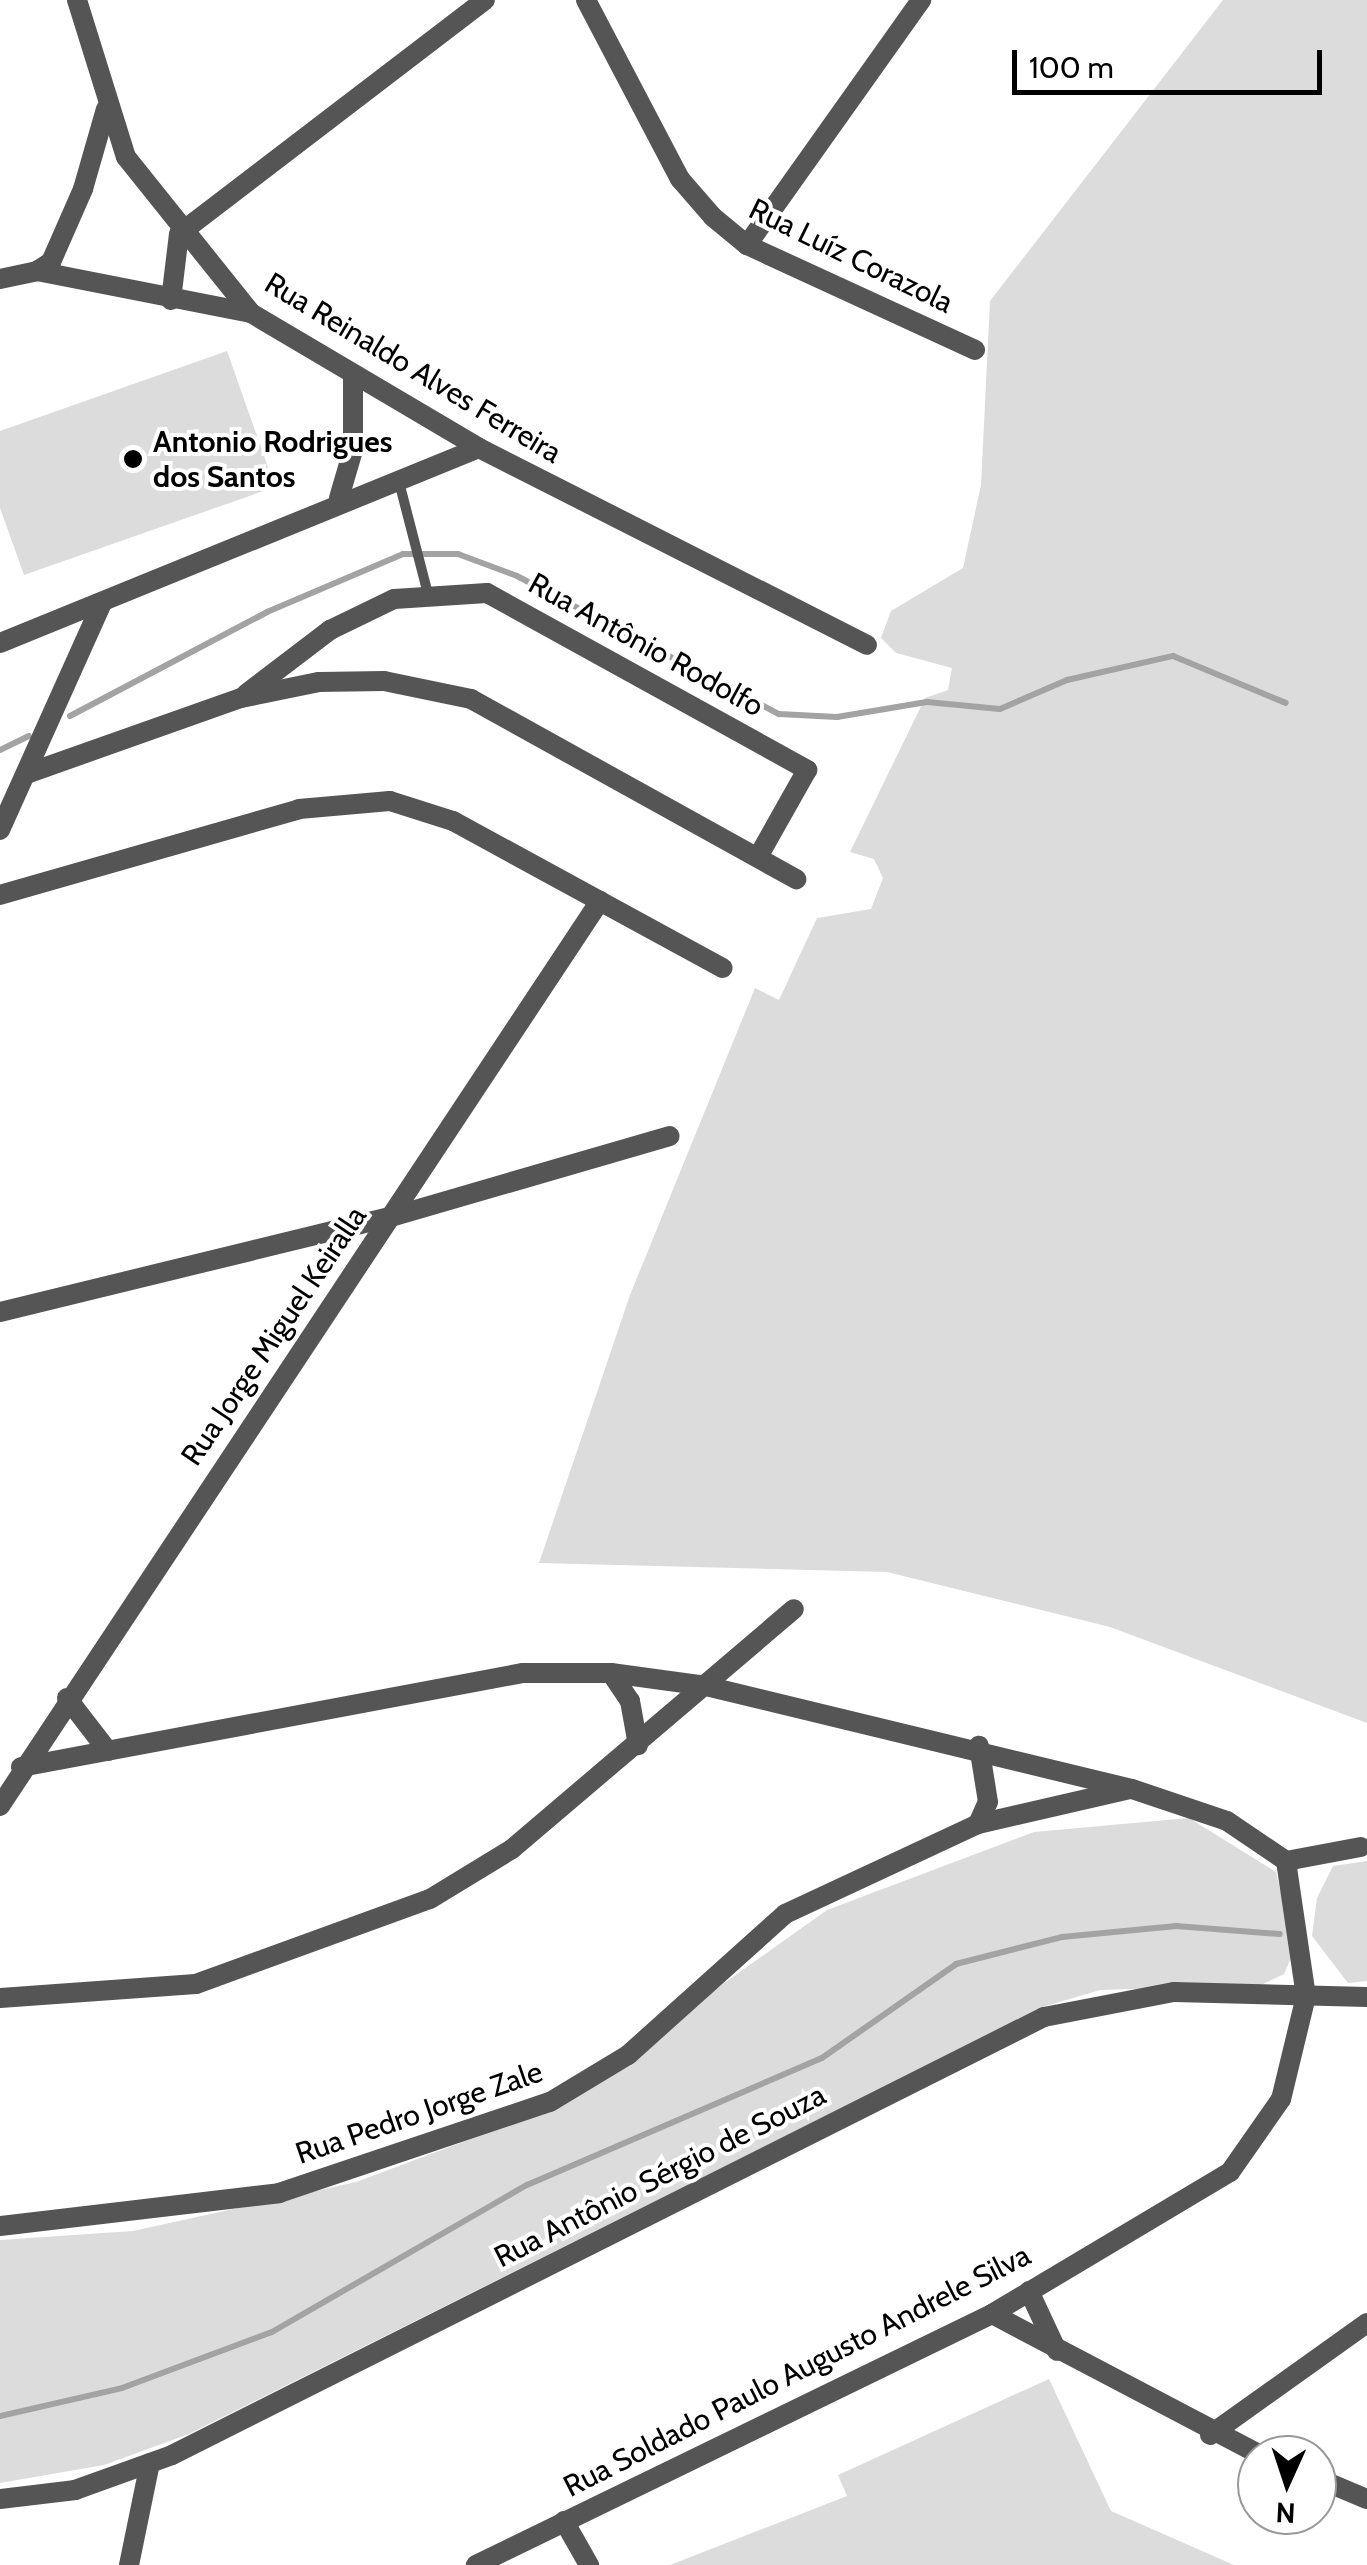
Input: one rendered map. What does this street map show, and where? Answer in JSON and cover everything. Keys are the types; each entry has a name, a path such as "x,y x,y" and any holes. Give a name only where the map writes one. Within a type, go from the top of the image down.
{"street":[{"name":"Rua Reinaldo Alves Ferreira","path":"77,0 106,109 126,157 179,234 251,312 479,448 866,645"},
{"path":"171,300 179,234 485,0"},
{"name":"Rua Luíz Corazola","path":"586,0 680,180 747,245 975,350"},
{"path":"747,245 921,0"},
{"path":"0,279 36,271 50,262 89,169 106,109"},
{"path":"89,169 126,157"},
{"path":"36,271 171,300 251,312"},
{"path":"339,498 356,425 354,374"},
{"path":"0,643 101,605 339,498 479,448"},
{"name":"Rua Antônio Rodolfo","path":"241,698 330,630 427,590 486,594 526,608 807,770 758,858"},
{"path":"0,830 29,773 101,605"},
{"path":"29,773 241,698 320,682 384,681 471,699 796,879"},
{"path":"0,895 299,809 390,800 452,821 723,968"},
{"name":"Rua Jorge Miguel Keiralla","path":"0,1806 21,1767 600,901"},
{"path":"0,1312 390,1217 669,1136"},
{"path":"0,1998 196,1984 327,1942 430,1899 512,1849 794,1609"},
{"path":"21,1767 523,1672 611,1673 706,1686 979,1746 1132,1789 1226,1821 1286,1860 1362,1847"},
{"path":"611,1673 630,1701 638,1744"},
{"path":"67,1698 108,1751"},
{"path":"978,1824 988,1802 979,1746"},
{"name":"Rua Pedro Jorge Zale","path":"0,2226 279,2193 550,2102 628,2054 785,1914 978,1824 1132,1789"},
{"name":"Rua Soldado Paulo Augusto Andrele Silva","path":"476,2565 992,2314 1230,2172 1281,2099 1306,1996 1286,1860"},
{"name":"Rua Antônio Sérgio de Souza","path":"0,2499 75,2490 150,2463 1044,2017 1174,1992 1367,1997"},
{"path":"1029,2291 1057,2351"},
{"path":"992,2314 1237,2445"},
{"path":"1210,2434 1367,2323"},
{"path":"129,2565 150,2463"},
{"path":"1337,2486 1367,2499"},
{"path":"564,2521 589,2565"}],"lane":[{"path":"398,477 427,590"}],"shaded area":[{"path":"1223,0 1367,0 1367,1723 1110,1627 887,1572 539,1563 630,1295 755,988 779,1000 817,918 871,909 883,878 874,859 850,852 925,698 948,690 952,668 896,653 881,638 891,611 963,568 981,485 990,301"},
{"name":"Antonio Rodrigues dos Santos","path":"227,351 275,487 24,575 0,508 0,431"},
{"path":"1189,1818 1276,1872 1294,1951 1284,1974 1261,1985 1100,1990 1046,2006 189,2434 104,2465 0,2483 0,2240 133,2231 356,2182 513,2123 633,2064 703,1998 827,1910 1034,1832"},
{"path":"1367,1861 1367,1981 1348,1983 1312,1936 1317,1898 1333,1866"},
{"path":"1049,2379 1111,2511 1234,2565 670,2565 847,2496 838,2475"}],"waterway":[{"path":"70,716 267,612 403,554 458,554 517,576 779,714 837,717 927,702 1000,709 1067,680 1173,656 1286,703"},
{"path":"0,750 29,736"},
{"path":"0,2416 122,2388 272,2332 527,2185 822,2058 956,1964 1062,1937 1176,1926 1280,1934"}],"place":[{"name":"Antonio Rodrigues dos Santos","path":"133,459"}]}
